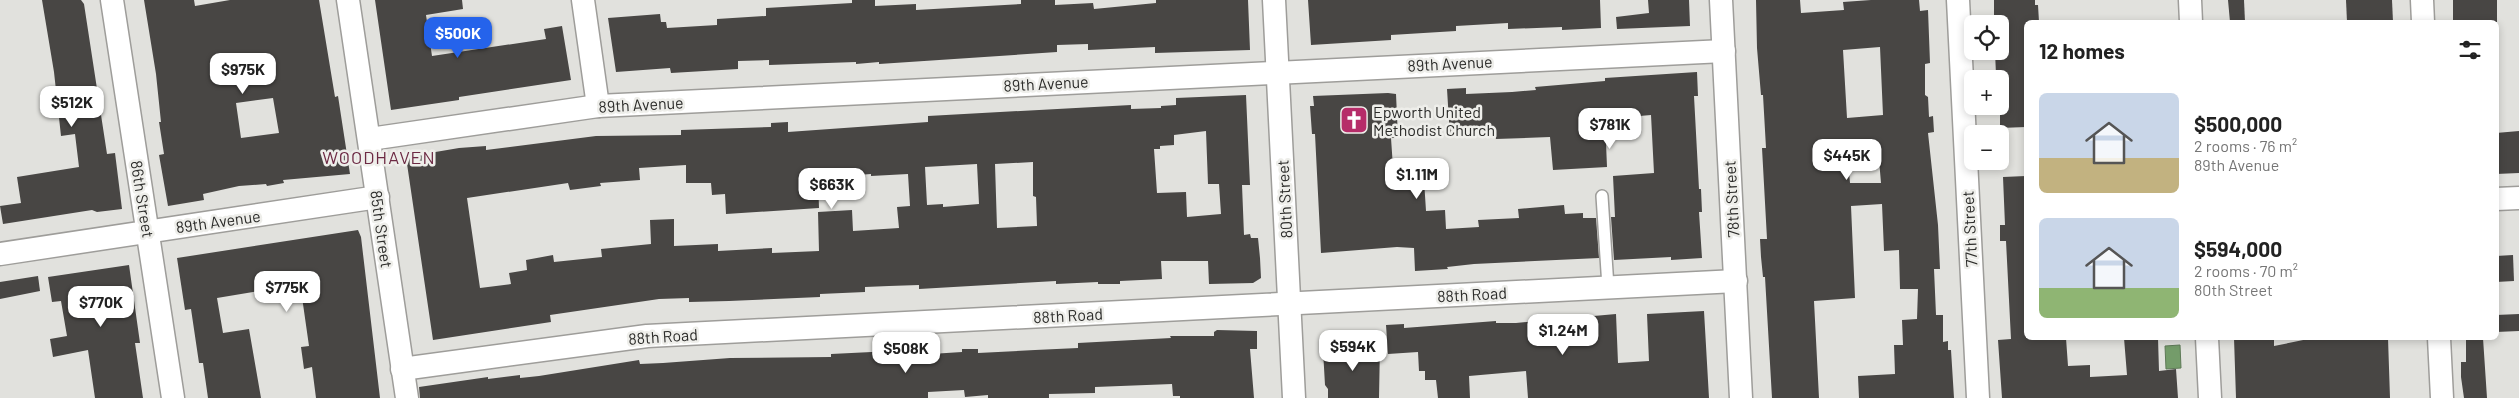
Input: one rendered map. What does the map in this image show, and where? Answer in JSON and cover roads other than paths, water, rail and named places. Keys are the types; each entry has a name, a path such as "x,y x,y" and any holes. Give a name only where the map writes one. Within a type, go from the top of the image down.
{"street":[{"name":"86th Street","path":"112,0 173,398"},
{"name":"85th Street","path":"348,0 407,398"},
{"path":"583,0 598,106"},
{"name":"80th Street","path":"1274,0 1294,398"},
{"name":"78th Street","path":"1722,0 1742,398"},
{"name":"77th Street","path":"1958,0 1978,398"},
{"path":"2190,0 2191,20"},
{"path":"2422,0 2423,20"},
{"name":"89th Avenue","path":"370,139 598,106 1724,51"},
{"name":"89th Avenue","path":"0,254 378,197"},
{"path":"2499,199 2519,198"},
{"name":"88th Road","path":"402,369 646,336 1736,281"},
{"path":"2207,340 2210,398"},
{"path":"2439,340 2442,398"}],"lane":[{"path":"1602,196 1608,287"}],"place":[{"name":"Epworth United Methodist Church","path":"1354,120"}],"district":[{"name":"WOODHAVEN","path":"379,157"}]}
